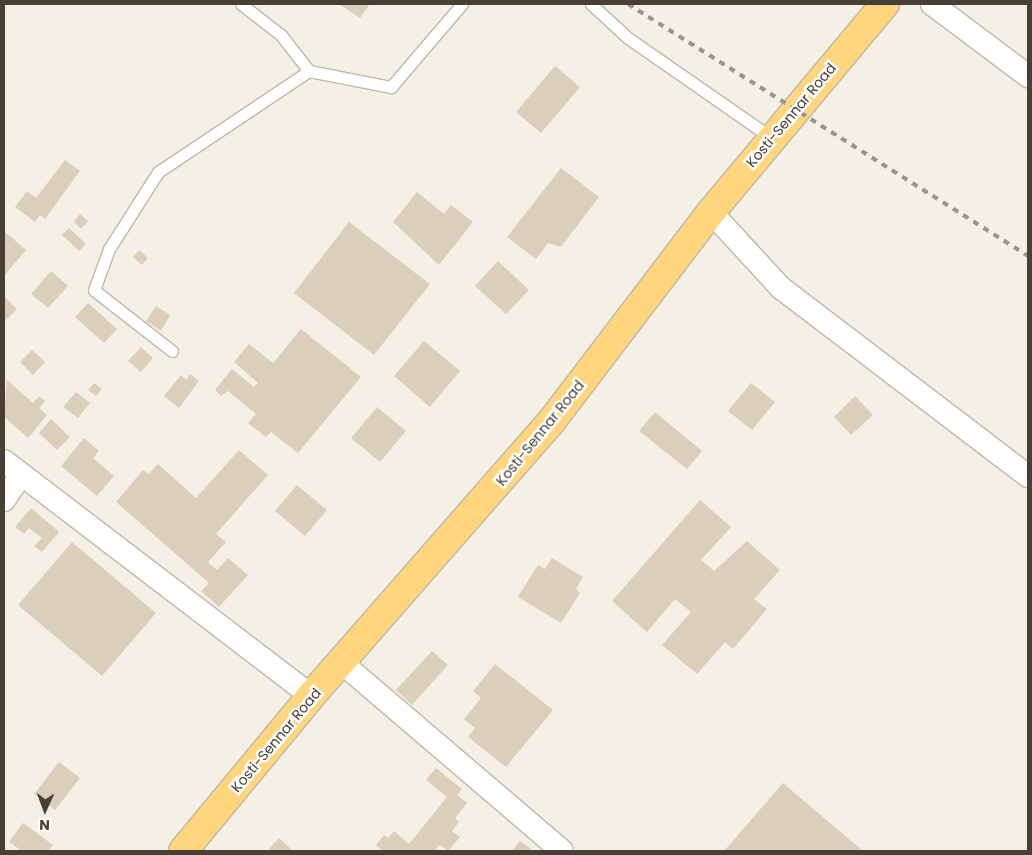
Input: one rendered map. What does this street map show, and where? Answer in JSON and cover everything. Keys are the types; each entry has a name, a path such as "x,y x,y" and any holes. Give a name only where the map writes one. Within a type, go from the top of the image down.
{"highway":[{"name":"Kosti-Sennar Road","path":"182,851 311,696 342,663 551,422 711,212 885,4"}],"street":[{"path":"932,4 1028,76"},
{"path":"711,212 781,288 1028,476"},
{"path":"4,460 21,475 311,696"},
{"path":"4,500 21,475"},
{"path":"342,663 562,851"}],"lane":[{"path":"241,4 281,35 310,71 391,87 462,4"},
{"path":"591,4 628,38 772,138"},
{"path":"172,351 94,290 109,249 158,172 310,71"}],"building":[{"path":"339,4 370,4 360,18"},
{"path":"555,66 580,87 541,133 516,112"},
{"path":"65,160 80,171 45,219 40,215 35,222 15,207 27,191 36,198"},
{"path":"561,168 599,197 561,247 548,243 536,259 507,237"},
{"path":"417,192 444,214 451,205 473,222 439,265 393,222"},
{"path":"80,214 88,221 81,229 74,222"},
{"path":"349,222 430,284 374,355 294,293"},
{"path":"69,228 86,244 79,251 62,235"},
{"path":"4,231 26,250 4,276"},
{"path":"139,250 148,258 142,265 133,257"},
{"path":"498,261 529,290 506,314 475,286"},
{"path":"51,271 68,286 48,308 31,294"},
{"path":"4,296 17,309 4,322"},
{"path":"88,303 117,329 104,343 75,317"},
{"path":"156,306 170,315 161,331 146,321"},
{"path":"301,329 361,377 298,453 271,432 266,437 248,423 256,414 228,391 221,396 215,390 232,369 254,387 258,383 234,362 249,344 273,363"},
{"path":"424,341 460,371 430,407 394,376"},
{"path":"141,347 153,358 141,372 128,361"},
{"path":"32,350 45,362 33,375 20,362"},
{"path":"190,374 199,381 179,408 164,396 181,375 186,380"},
{"path":"7,380 33,403 39,396 45,401 39,408 47,415 28,438 4,417"},
{"path":"94,383 102,389 96,396 88,390"},
{"path":"751,383 775,402 752,430 728,411"},
{"path":"76,392 90,403 78,418 63,407"},
{"path":"855,396 873,415 851,435 834,417"},
{"path":"377,407 406,431 380,462 351,438"},
{"path":"655,412 702,451 687,469 639,431"},
{"path":"51,419 70,437 57,450 39,433"},
{"path":"84,438 99,451 93,458 114,476 97,496 61,466"},
{"path":"239,450 268,475 216,534 226,542 208,562 217,570 228,558 248,575 219,607 201,591 209,583 116,502 143,470 149,474 158,464 196,498"},
{"path":"297,485 327,510 305,536 275,511"},
{"path":"700,500 731,527 701,560 714,571 747,541 780,570 754,599 767,609 733,649 725,642 697,674 662,645 691,612 675,599 647,632 612,601"},
{"path":"31,508 59,532 42,552 34,546 42,538 29,528 24,534 15,527"},
{"path":"72,542 156,613 102,676 18,605"},
{"path":"552,558 583,577 576,589 580,593 561,623 518,597 538,565 545,569"},
{"path":"432,651 448,665 412,705 396,690"},
{"path":"495,664 553,710 506,767 468,737 475,728 464,719 481,698 473,691"},
{"path":"59,762 80,778 55,810 34,794"},
{"path":"436,768 462,789 457,795 467,803 455,818 459,822 452,831 460,837 448,851 440,845 434,851 383,851 376,845 384,835 388,838 394,831 409,844 447,797 426,780"},
{"path":"783,783 863,851 724,851"},
{"path":"23,823 53,845 48,851 22,851 9,842"},
{"path":"279,838 293,851 267,851"},
{"path":"520,841 534,851 512,851"}],"railway":[{"path":"628,4 1028,256"}]}
